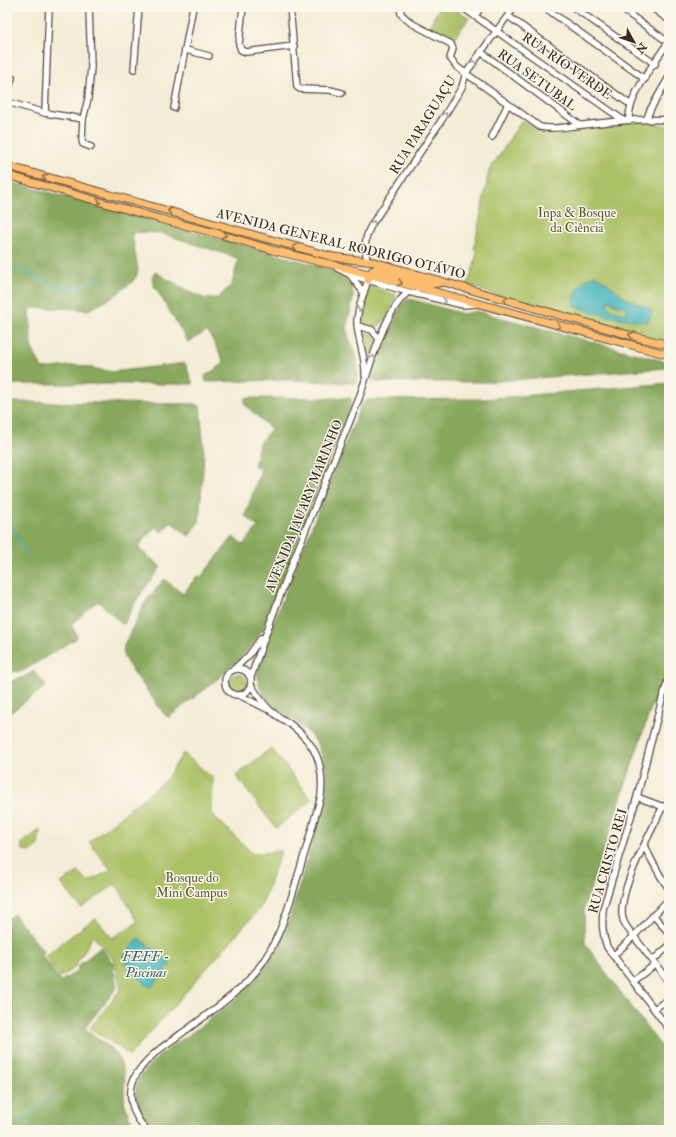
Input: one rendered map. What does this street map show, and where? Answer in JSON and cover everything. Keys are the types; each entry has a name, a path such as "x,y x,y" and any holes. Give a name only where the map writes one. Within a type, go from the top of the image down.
{"main road":[{"name":"AVENIDA GENERAL RODRIGO OTÁVIO","path":"7,166 333,257 367,260 669,345"},
{"name":"AVENIDA GENERAL RODRIGO OTÁVIO","path":"7,175 272,250 330,263 369,278 480,304 669,356"},
{"path":"369,278 372,271 376,269 432,284 443,282"}],"street":[{"path":"7,17 9,7"},
{"path":"46,114 49,7"},
{"path":"89,7 91,67 88,99 83,119 82,143 91,147"},
{"path":"134,70 139,7"},
{"path":"174,108 193,7"},
{"path":"243,7 240,38 240,48 243,51 294,46"},
{"path":"290,7 297,87 302,89 330,90 342,93"},
{"path":"400,7 401,14 411,23 451,44 453,48 450,60 540,127 554,128 647,118 669,120"},
{"name":"RUA RÍO VERDE","path":"462,7 623,120"},
{"path":"475,16 481,7"},
{"path":"504,7 631,105"},
{"path":"544,7 645,79"},
{"path":"573,7 654,64"},
{"path":"619,7 669,42 654,64 631,105 629,120"},
{"path":"651,7 669,20"},
{"name":"RUA PARAGUAÇU","path":"367,260 364,245 368,231 447,112 462,87 466,73 511,12"},
{"path":"186,50 209,56"},
{"name":"RUA SETUBAL","path":"481,52 580,125"},
{"path":"647,118 669,77"},
{"path":"7,94 12,78"},
{"path":"7,102 46,114 83,119"},
{"path":"492,136 508,104"},
{"name":"AVENIDA GENERAL RODRIGO OTÁVIO","path":"330,263 351,276 369,278 408,292 464,306 480,304"},
{"path":"351,276 364,293"},
{"name":"AVENIDA JAUARY MARINHO","path":"363,387 365,369 360,343 358,314 369,278"},
{"name":"AVENIDA JAUARY MARINHO","path":"251,677 265,633 363,387 380,340 397,303 408,292"},
{"path":"358,326 372,330 385,328"},
{"path":"372,330 380,340"},
{"name":"AVENIDA JAUARY MARINHO","path":"233,670 249,654 265,633"},
{"path":"146,1130 139,1121 132,1104 130,1094 136,1074 154,1054 217,1008 257,972 273,947 281,929 302,865 321,796 322,781 316,753 305,736 262,702 252,685 251,677 248,674 241,669 229,672 225,680 226,688 231,694 241,696 269,709"},
{"name":"RUA CRISTO REI","path":"669,678 662,699 637,797 603,910 602,921 604,938 607,947 669,1029"},
{"path":"241,696 248,692 252,685"},
{"path":"637,797 666,808 644,846 630,878 622,907 624,921 669,982"},
{"path":"644,846 661,878 669,889"},
{"path":"613,956 669,899"},
{"path":"653,915 669,933"},
{"path":"633,981 669,946"},
{"path":"654,1009 669,998"}],"green space":[{"path":"440,7 452,7 469,18 452,41 428,28"},
{"name":"Inpa & Bosque da Ciência","path":"522,120 542,131 640,122 669,126 669,342 607,326 536,305 505,298 467,285 472,273 477,251 474,249 489,171"},
{"path":"7,181 326,268 340,275 347,280 353,291 347,332 356,357 358,370 357,383 288,380 206,382 205,376 222,365 224,362 209,333 206,332 188,342 154,285 152,278 155,272 190,292 206,299 218,298 232,284 238,260 237,258 161,233 134,232 132,235 138,269 137,275 133,281 112,298 88,310 30,308 31,346 42,369 77,365 112,372 185,363 193,384 7,384"},
{"path":"370,286 396,295 384,320 381,324 373,327 365,325 360,319"},
{"path":"407,298 463,314 476,311 667,362 667,368 485,382 371,382 399,309"},
{"path":"362,332 372,334 378,342 368,366 366,366 360,335"},
{"path":"669,383 669,664 657,702 651,708 584,908 585,944 669,1057 669,1130 154,1130 142,1115 135,1096 137,1084 141,1076 153,1062 167,1050 239,997 252,984 278,948 286,931 326,797 326,772 319,748 310,734 303,727 270,703 264,696 260,687 258,671 269,633 361,405 366,400 485,399"},
{"path":"245,398 351,398 352,402 262,631 253,644 231,667 169,717 165,715 127,663 123,654 124,646 144,604 164,579 183,594 197,576 201,577 233,537 243,545 258,527 245,516 261,469 254,466 259,443 271,429 245,405"},
{"path":"7,402 195,404 200,406 204,453 199,521 189,536 171,522 162,532 156,527 139,545 139,549 160,566 160,568 137,599 124,624 121,623 99,602 96,602 71,625 77,635 75,639 23,671 7,672"},
{"path":"34,671 46,686 7,715 7,683 24,677"},
{"path":"234,674 242,674 247,679 245,690 242,692 234,692 229,687 229,679"},
{"path":"271,748 312,800 276,828 236,776"},
{"name":"Bosque do Mini Campus","path":"183,753 213,778 212,814 253,854 281,851 261,907 130,1055 90,1028 121,989 114,960 93,936 74,968 60,977 45,956 95,918 112,938 138,922 116,884 81,908 61,883 78,872 88,882 111,870 89,842 166,780"},
{"path":"40,830 38,846 30,852 22,849 22,843"},
{"path":"14,914 43,951 42,956 61,981 78,971 78,966 101,947 112,962 117,987 85,1028 117,1054 123,1070 125,1082 125,1105 129,1116 138,1130 7,1130 7,919"}],"water":[{"path":"594,275 606,282 627,299 652,310 648,322 610,316 574,306 579,287 584,281","holes":["609,301 619,306 622,305 628,311 625,314 611,310 607,305"]},
{"name":"FEFF - Piscinas","path":"139,938 171,964 151,988 131,972 123,956"}],"waterway":[{"path":"7,268 17,268 39,279 60,286 78,288 102,276"},
{"path":"7,503 14,532 29,557"},
{"path":"7,1129 25,1118 51,1098"}]}
